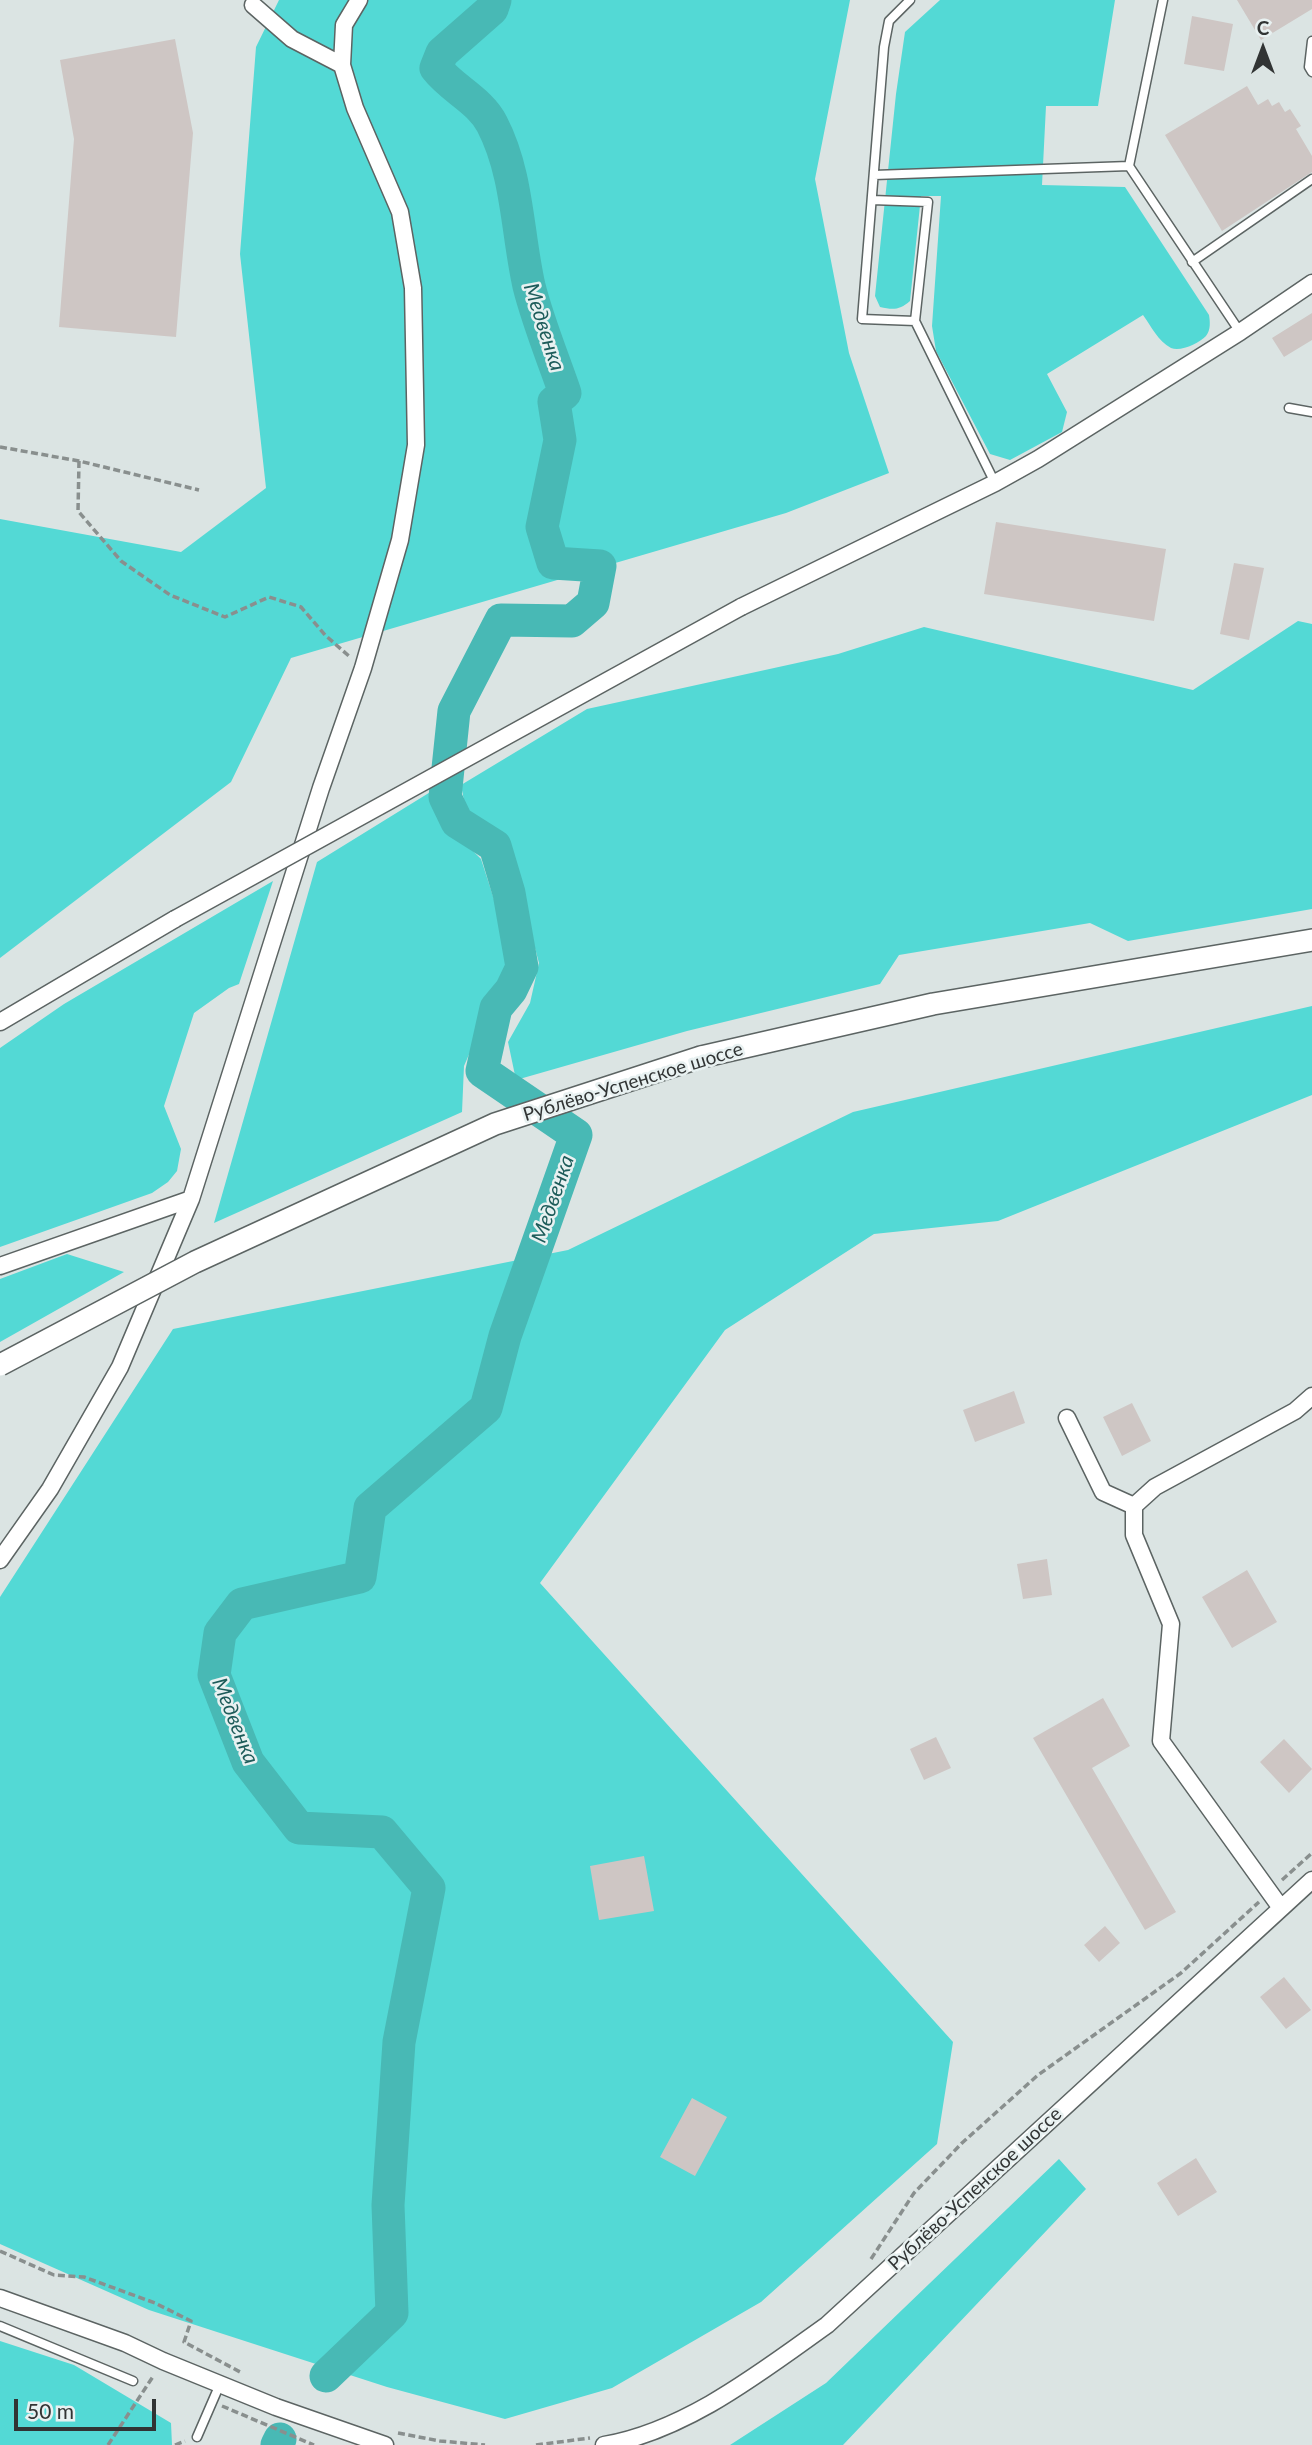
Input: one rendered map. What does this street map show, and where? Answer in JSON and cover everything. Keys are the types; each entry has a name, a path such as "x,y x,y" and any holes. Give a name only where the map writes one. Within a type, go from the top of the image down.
{"main road":[{"name":"Рублёво-Успенское шоссе","path":"0,1365 195,1262 495,1124 701,1057 933,1004 1312,940"}],"street":[{"path":"0,1560 50,1489 120,1367 191,1199 321,788 363,668 400,540 416,445 413,288 400,212 355,108 342,65 344,24 359,0"},
{"path":"253,5 292,39 342,65"},
{"path":"0,1022 175,919 741,607 996,483 1240,332 1312,283"},
{"path":"0,1266 191,1199"},
{"path":"1281,1908 1161,1741 1171,1624 1134,1535 1134,1506 1155,1487 1295,1411 1312,1396"},
{"path":"1067,1418 1103,1492 1134,1506"},
{"name":"Рублёво-Успенское шоссе","path":"600,2441 670,2424 741,2386 827,2325 1312,1880"},
{"path":"0,2298 125,2343 275,2407 385,2445"}],"lane":[{"path":"910,0 889,21 884,47 862,319 915,321"},
{"path":"1163,0 1129,166 1240,332"},
{"path":"1312,41 1309,67 1312,72"},
{"path":"874,175 1129,166"},
{"path":"1192,262 1312,179"},
{"path":"872,200 928,202 915,321 996,483"},
{"path":"1289,408 1312,412"},
{"path":"0,2326 133,2381"},
{"path":"197,2437 220,2384"}],"path":[{"path":"0,447 199,490"},
{"path":"78,463 78,511 121,561 170,595 225,617 269,597 302,607 325,635 363,668"},
{"path":"868,2262 876,2254 914,2193 962,2143 1038,2074 1181,1973 1312,1853"},
{"path":"0,2251 54,2275 84,2277 155,2303 191,2321 184,2342 218,2360"},
{"path":"108,2445 163,2361"},
{"path":"213,2402 314,2445"},
{"path":"536,2445 600,2441"}],"shaded area":[{"path":"279,0 850,0 815,179 849,353 889,473 786,513 291,658 231,782 0,958 0,519 181,552 266,488 240,254 256,47"},
{"path":"940,0 1115,0 1098,106 1046,106 1042,185 1125,187 1209,315 1206,336 1190,346 1171,348 1155,333 1143,315 1047,374 1067,412 1062,432 1010,460 990,454 936,351 932,326 941,196 921,196 910,301 900,308 889,309 880,307 875,296 905,32"},
{"path":"1298,621 1312,624 1312,909 1128,941 1090,923 899,955 880,984 687,1031 516,1080 508,1042 530,1003 539,963 506,840 466,811 461,785 587,709 838,654 924,627 1193,690"},
{"path":"432,791 447,825 481,859 512,955 464,1066 462,1112 214,1223 317,862"},
{"path":"273,881 239,984 194,1013 164,1106 181,1149 177,1171 168,1182 152,1193 0,1247 0,1048 64,1004"},
{"path":"1312,1006 1312,1095 998,1221 874,1234 725,1330 540,1583 953,2042 937,2144 761,2302 612,2388 505,2419 387,2387 149,2310 0,2244 0,1597 173,1329 568,1250 853,1112"},
{"path":"67,1254 124,1272 0,1342 0,1279"},
{"path":"1059,2159 1086,2189 843,2445 730,2445 826,2383"},
{"path":"0,2341 74,2365 171,2423 172,2445 0,2445"}],"building":[{"path":"1237,0 1312,0 1312,9 1261,40"},
{"path":"1192,16 1233,24 1224,71 1184,64"},
{"path":"175,39 193,133 176,337 59,327 74,139 60,60"},
{"path":"1247,86 1258,105 1268,99 1272,106 1279,102 1285,112 1290,109 1301,126 1296,129 1312,156 1312,172 1222,231 1165,135"},
{"path":"1312,313 1312,340 1284,357 1272,338"},
{"path":"996,522 1166,549 1154,621 984,594"},
{"path":"1234,563 1264,568 1249,640 1220,634"},
{"path":"1014,1391 1025,1423 975,1442 963,1410"},
{"path":"1132,1403 1151,1441 1122,1456 1103,1417"},
{"path":"1047,1559 1052,1595 1023,1599 1017,1564"},
{"path":"1247,1570 1277,1622 1232,1648 1202,1597"},
{"path":"1103,1698 1130,1746 1092,1768 1176,1912 1145,1930 1033,1738"},
{"path":"936,1737 951,1768 924,1780 910,1749"},
{"path":"1284,1739 1312,1769 1289,1793 1260,1762"},
{"path":"644,1856 654,1911 599,1920 590,1866"},
{"path":"1105,1926 1120,1943 1099,1962 1084,1945"},
{"path":"1284,1977 1311,2010 1286,2029 1260,1997"},
{"path":"692,2098 727,2117 695,2176 660,2157"},
{"path":"1196,2158 1217,2192 1178,2216 1157,2183"}],"waterway":[{"name":"Медвенка","path":"326,2376 392,2313 388,2205 399,2042 429,1888 382,1832 299,1828 248,1762 214,1675 220,1633 242,1604 360,1577 370,1508 486,1408 505,1336 576,1135 482,1071 496,1008 511,990 522,967 509,893 495,846 457,822 445,797 454,711 501,620 572,621 593,603 600,566 553,563 542,527 560,440 554,402 565,393 529,286 512,183 501,143 487,116 436,68 442,53 492,9 495,0"},
{"name":"Медвенка","path":"277,2445 280,2439"}]}
